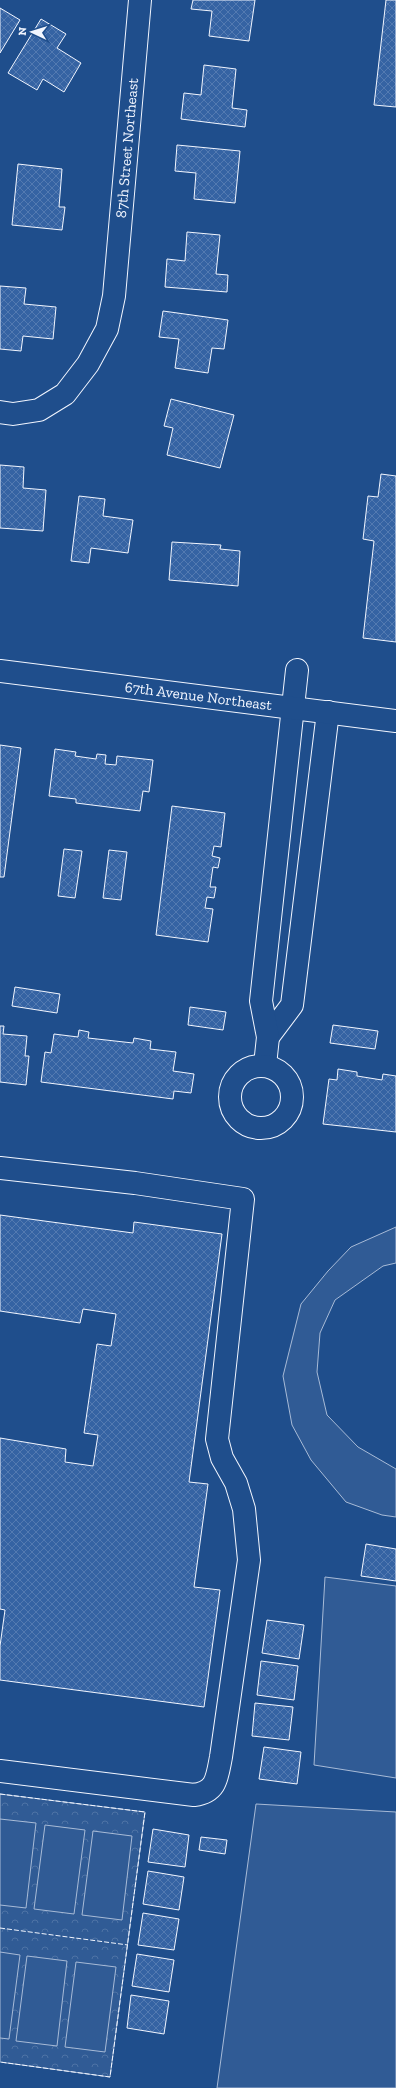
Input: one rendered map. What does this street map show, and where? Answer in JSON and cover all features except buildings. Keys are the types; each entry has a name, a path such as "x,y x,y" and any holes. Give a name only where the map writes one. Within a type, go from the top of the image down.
{"street":[{"name":"87th Street Northeast","path":"0,412 13,414 39,410 65,394 88,364 107,329 114,296 140,0"},
{"path":"265,1065 268,1038 261,1001 297,670"},
{"name":"67th Avenue Northeast","path":"0,671 396,721"},
{"path":"268,1038 292,1005 328,712"},
{"path":"261,1001 292,1005"},
{"path":"0,1168 135,1183 243,1198 217,1439 222,1458 236,1483 244,1509 249,1560 221,1757 216,1782 205,1794 194,1795 0,1771"}],"green space":[{"path":"0,1794 145,1812 110,2077 0,2062"}],"shaded area":[{"path":"396,1227 396,1263 383,1266 335,1300 320,1333 317,1372 327,1415 358,1447 396,1469 396,1517 382,1515 346,1502 311,1460 292,1425 283,1376 301,1304 328,1271 351,1247"},
{"path":"325,1577 396,1586 396,1778 314,1765"},
{"path":"256,1804 396,1812 396,2088 217,2088"},
{"path":"0,1819 36,1823 26,1908 0,1905"},
{"path":"45,1825 85,1830 74,1914 34,1909"},
{"path":"93,1831 132,1836 122,1920 82,1915"},
{"path":"0,1952 20,1955 9,2039 0,2038"},
{"path":"27,1956 67,1961 57,2046 16,2041"},
{"path":"76,1962 116,1967 105,2052 65,2047"}],"fence":[{"path":"0,1794 145,1812 110,2077 0,2062"},
{"path":"0,1928 128,1945"}]}
